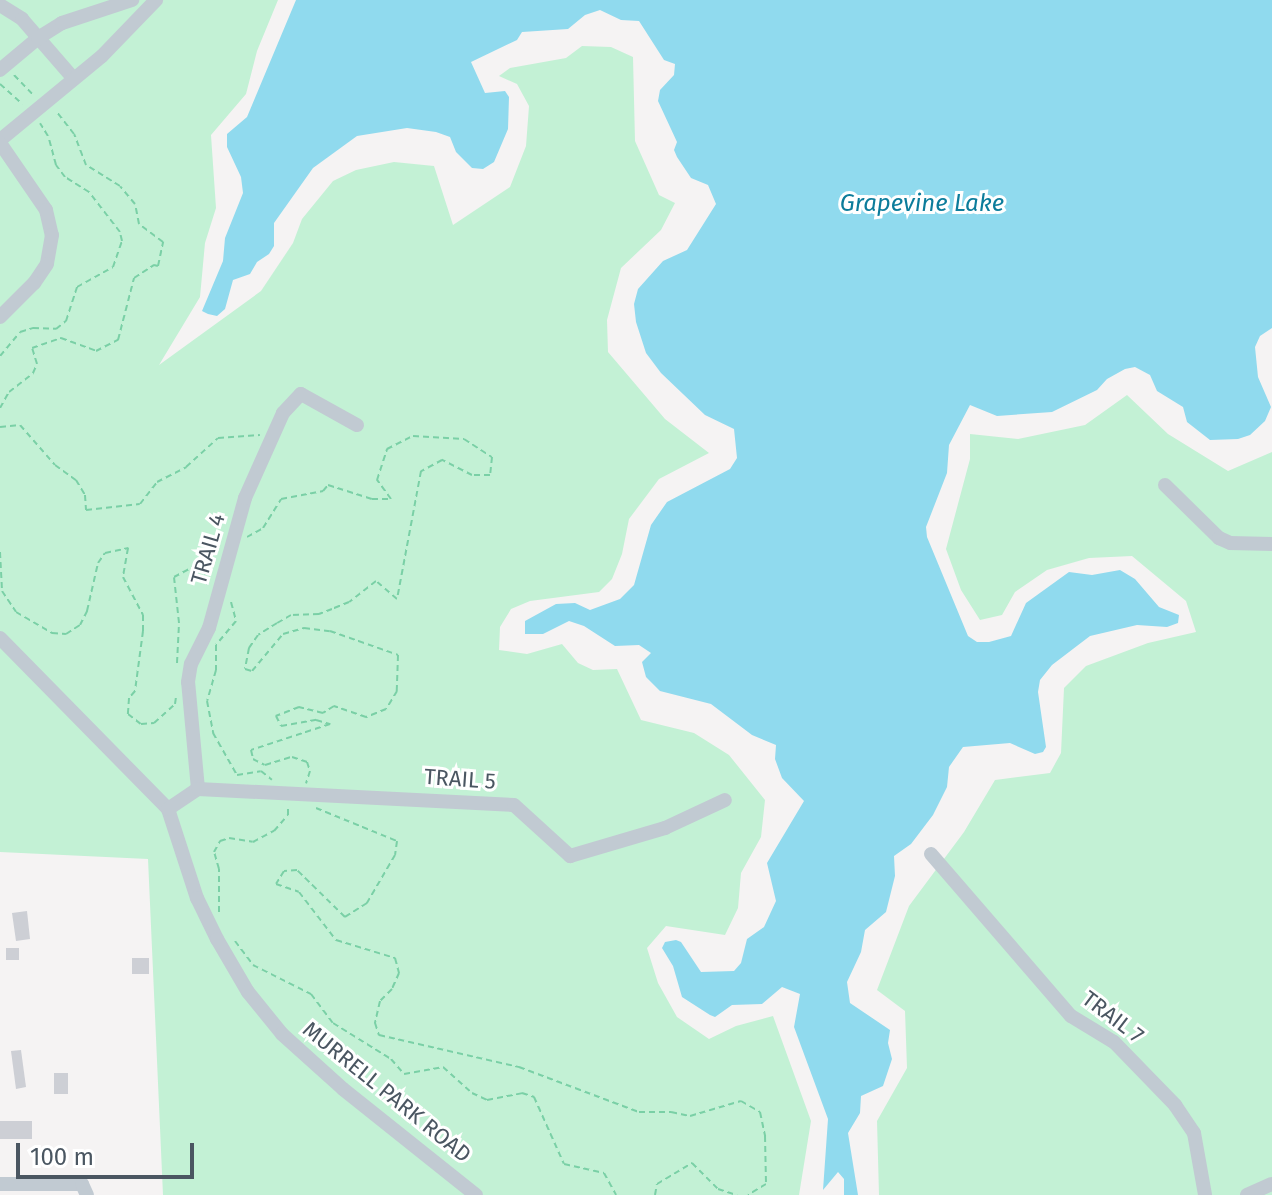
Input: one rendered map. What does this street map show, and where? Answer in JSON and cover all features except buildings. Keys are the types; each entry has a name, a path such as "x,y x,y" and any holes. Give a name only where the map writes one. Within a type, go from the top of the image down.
{"street":[{"path":"2,68 62,23 132,0"},
{"path":"0,317 34,283 47,264 52,235 46,210 0,142 121,39 156,0"},
{"path":"0,5 22,19 74,79"},
{"name":"TRAIL 4","path":"198,789 188,682 191,664 209,628 239,520 283,413 301,394 357,425"},
{"path":"1165,485 1219,538 1230,543 1272,544"},
{"name":"MURRELL PARK ROAD","path":"0,638 168,809 197,898 248,992 282,1034 313,1063 476,1195"},
{"path":"168,809 198,789"},
{"name":"TRAIL 5","path":"198,789 514,805 570,856 665,828 725,800"},
{"name":"TRAIL 7","path":"931,854 1071,1016 1114,1042 1175,1105 1194,1133 1205,1195"},
{"path":"0,1184 82,1184 87,1195"},
{"path":"1247,1195 1272,1184"}],"path":[{"path":"0,408 9,392 33,373 37,364 32,348 61,338 96,351 118,340 134,278 154,265 158,266 163,242 139,224 135,204 120,186 86,165 64,118 2,68"},
{"path":"0,427 20,425 55,465 76,480 85,495 86,510 140,504 157,482 186,467 218,438 253,434 267,440"},
{"path":"239,520 247,537 263,528 281,499 323,491 328,485 372,499 391,499 377,480 387,449 413,436 464,439 492,457 490,475 472,475 442,460 421,471 397,599 376,581 349,602 332,609 319,614 291,615 258,635 249,648 245,669 252,671 283,634 304,628 330,631 398,655 397,691 386,709 366,717 334,706 323,713 299,707 276,716 281,726 316,720 330,724 251,750 253,759 265,765 292,757 307,762 310,771 303,802 331,817 397,841 395,855 367,903 345,917 297,870 284,871 276,884 299,892 336,940 395,958 399,973 392,989 380,1001 375,1023 379,1035 519,1067 639,1112 671,1112 690,1116 741,1101 760,1112 765,1136 766,1184 748,1195"},
{"path":"655,1195 657,1184 692,1163 718,1189 737,1195"}],"green space":[{"path":"0,0 278,0 257,51 246,94 211,135 216,208 205,243 200,297 159,365 261,291 293,243 302,219 333,181 356,170 394,162 434,166 453,225 510,187 526,146 529,106 517,84 499,76 510,68 566,58 582,46 611,47 633,57 635,141 659,195 675,203 661,230 621,268 607,320 608,352 665,419 709,453 659,479 629,519 622,554 612,579 599,592 530,601 511,609 500,627 499,650 527,654 562,644 578,663 593,670 617,669 641,720 694,733 729,755 765,800 761,837 741,873 738,908 725,935 666,926 647,948 658,983 677,1017 709,1039 736,1026 773,1016 811,1121 799,1195 163,1195 148,859 0,852"},
{"path":"1127,395 1168,434 1228,471 1272,452 1272,1195 879,1195 877,1121 907,1068 905,1011 877,990 909,906 964,832 995,780 1050,773 1061,753 1064,688 1086,666 1148,643 1196,632 1186,601 1132,556 1089,558 1047,570 1015,592 1002,615 980,620 961,590 946,549 970,459 970,434 1018,439 1085,425"}],"water":[{"name":"Grapevine Lake","path":"296,0 1272,0 1272,328 1260,336 1255,347 1258,377 1271,407 1265,421 1250,435 1238,439 1210,440 1187,422 1183,407 1157,391 1150,375 1135,367 1125,369 1107,379 1097,390 1052,412 997,416 970,405 949,445 947,473 926,527 927,537 968,636 977,642 989,642 1011,636 1026,603 1069,572 1092,575 1120,570 1135,579 1159,607 1179,615 1178,623 1167,627 1137,625 1090,636 1052,665 1040,680 1038,692 1046,747 1043,752 1035,754 1010,743 963,747 949,767 947,787 933,815 911,844 894,856 895,876 886,912 865,930 861,952 847,982 850,1003 890,1030 888,1043 892,1059 883,1086 861,1096 860,1113 848,1133 858,1195 844,1195 844,1179 838,1172 823,1190 828,1119 794,1027 800,994 782,987 762,1004 732,1005 715,1017 682,997 673,966 662,948 665,942 676,940 681,942 701,972 734,971 741,963 747,939 764,927 776,901 767,863 804,801 782,778 775,759 776,745 752,735 711,704 660,691 646,677 642,662 651,653 639,645 615,646 584,626 569,621 543,634 525,634 525,621 556,604 575,603 590,610 620,599 634,585 651,525 667,502 730,469 737,458 734,429 705,415 661,373 646,353 636,322 634,304 638,289 663,261 687,250 716,204 708,185 691,178 677,157 674,150 677,142 658,101 660,90 674,75 675,64 664,60 639,21 621,20 600,10 585,15 568,29 522,32 517,40 471,62 485,93 505,91 509,97 508,129 494,162 483,169 472,168 456,152 450,137 436,132 407,128 357,136 313,168 274,223 274,246 269,254 257,262 250,274 233,280 225,309 217,316 208,314 202,311 223,261 225,238 243,193 241,177 227,147 227,134 247,117"}]}
